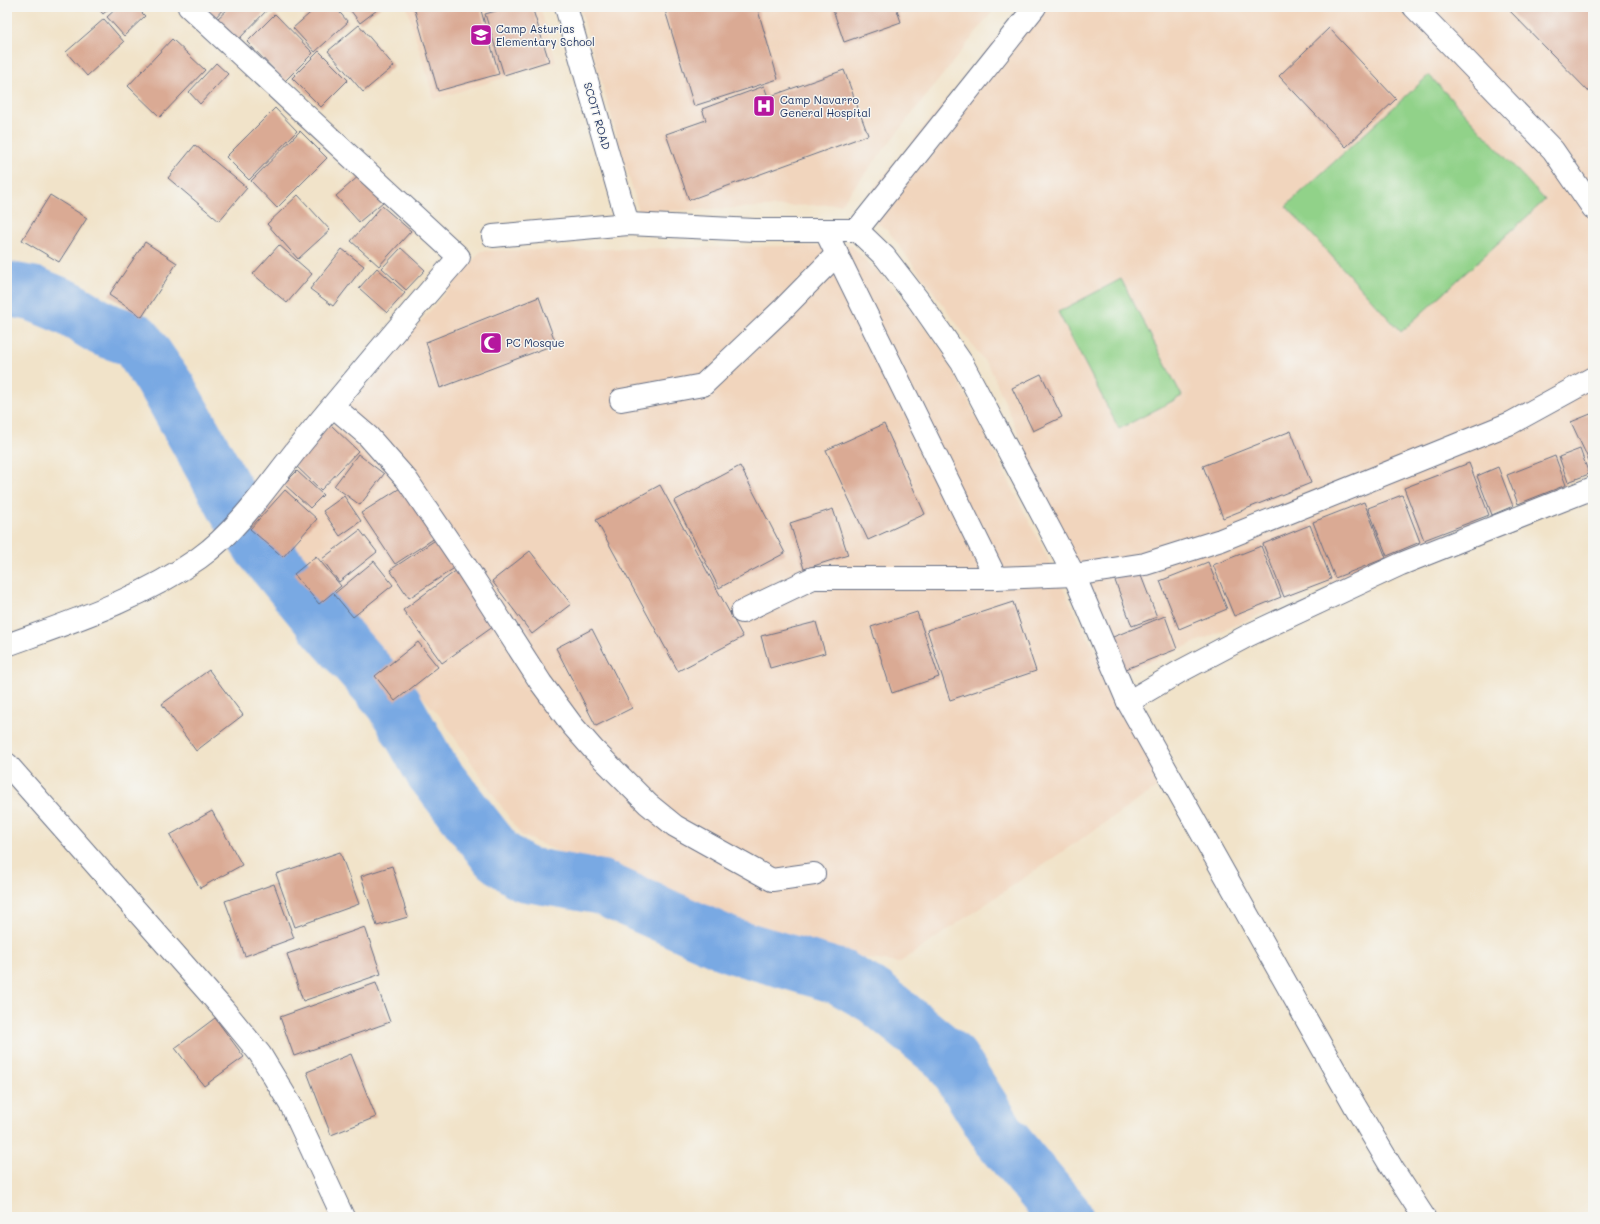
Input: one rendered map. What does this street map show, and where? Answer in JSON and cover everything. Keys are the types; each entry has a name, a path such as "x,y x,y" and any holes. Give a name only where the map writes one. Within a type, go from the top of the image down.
{"street":[{"path":"7,645 80,618 146,591 200,557 237,523 333,406 459,257 189,7"},
{"name":"SCOTT ROAD","path":"566,7 628,224"},
{"path":"857,230 1035,7"},
{"path":"1414,7 1553,150 1593,208"},
{"path":"493,236 628,224 755,230 857,230 885,257 919,301 962,363 1074,575 1128,702 1355,1106 1392,1168 1424,1217"},
{"path":"825,230 996,578"},
{"path":"621,400 703,384 784,308 837,254"},
{"path":"742,612 812,578 996,578 1074,575 1145,564 1221,540 1511,423 1593,378"},
{"path":"333,406 368,436 407,480 465,565 542,683 572,725 593,749 648,804 674,826 772,880 814,874"},
{"path":"1128,702 1179,672 1250,635 1401,564 1593,488"},
{"path":"7,764 224,1010 260,1054 292,1107 344,1217"}],"shaded area":[{"name":"Camp Asturias Elementary School","path":"407,7 540,7 556,62 434,99"},
{"name":"Camp Navarro General Hospital","path":"580,7 996,7 841,204 639,212"},
{"path":"1022,7 1593,7 1593,471 1122,674 991,370 889,232 858,208"},
{"path":"851,245 897,292 943,351 1162,784 899,963 769,945 521,835 439,715 255,516 481,251"}],"green space":[{"path":"1429,75 1545,200 1401,332 1286,206"},
{"path":"1121,279 1182,396 1119,429 1058,312"}],"building":[{"path":"97,7 111,7 103,14"},
{"path":"118,7 136,7 145,16 124,36 107,17"},
{"path":"204,7 225,7 215,18"},
{"path":"230,7 270,7 237,41 216,20"},
{"path":"281,7 289,7 285,11"},
{"path":"317,7 335,7 348,22 315,52 293,28"},
{"path":"348,7 381,7 360,23"},
{"path":"414,7 480,7 499,74 438,91"},
{"path":"510,7 532,7 549,61 504,75 485,14"},
{"path":"664,7 757,7 778,79 694,106"},
{"path":"832,7 896,7 901,22 844,42"},
{"path":"1506,7 1593,7 1593,96"},
{"path":"275,14 313,53 285,81 247,42"},
{"path":"104,19 124,42 87,76 66,52"},
{"path":"359,25 394,66 363,92 328,51"},
{"path":"1329,28 1396,99 1346,147 1279,76"},
{"path":"172,39 205,70 160,117 128,86"},
{"path":"319,51 348,80 321,107 292,78"},
{"path":"216,63 228,74 200,104 189,92"},
{"path":"844,70 868,135 689,200 666,134 706,120 702,109 764,86 768,97"},
{"path":"275,108 297,131 249,180 226,157"},
{"path":"300,131 327,158 277,208 251,181"},
{"path":"195,145 247,188 219,221 168,178"},
{"path":"360,175 383,202 359,222 336,196"},
{"path":"50,195 87,218 59,262 22,240"},
{"path":"298,195 330,230 298,259 267,224"},
{"path":"382,206 411,231 379,266 351,241"},
{"path":"145,242 177,263 142,317 109,295"},
{"path":"279,245 312,274 287,303 253,274"},
{"path":"401,248 425,270 406,290 382,268"},
{"path":"342,249 364,266 333,306 310,289"},
{"path":"377,268 405,293 387,313 359,288"},
{"name":"PC Mosque","path":"539,297 556,344 440,388 426,342"},
{"path":"1041,374 1062,417 1033,431 1012,388"},
{"path":"1593,413 1593,467 1592,467 1571,422"},
{"path":"330,424 358,451 321,490 293,463"},
{"path":"884,424 925,514 868,540 826,450"},
{"path":"1291,431 1311,483 1223,518 1203,466"},
{"path":"1580,449 1589,474 1568,482 1559,457"},
{"path":"358,454 384,474 360,505 334,486"},
{"path":"1555,456 1566,485 1518,504 1507,475"},
{"path":"1469,463 1489,515 1424,540 1404,488"},
{"path":"740,466 785,553 719,588 674,501"},
{"path":"1498,467 1513,506 1492,515 1477,476"},
{"path":"297,471 323,495 310,508 284,484"},
{"path":"405,485 438,536 395,564 361,513"},
{"path":"660,485 743,637 678,671 596,520"},
{"path":"285,490 317,519 283,557 250,529"},
{"path":"1402,495 1420,542 1387,556 1368,508"},
{"path":"344,496 361,521 340,536 323,511"},
{"path":"1364,502 1386,558 1335,578 1313,522"},
{"path":"833,509 848,555 804,569 790,523"},
{"path":"1310,525 1331,579 1284,597 1263,544"},
{"path":"360,530 377,552 339,582 322,559"},
{"path":"437,539 456,567 409,598 390,570"},
{"path":"1261,546 1281,597 1234,616 1213,565"},
{"path":"530,551 571,604 532,634 492,581"},
{"path":"316,556 341,586 319,604 294,574"},
{"path":"374,561 393,585 353,617 334,594"},
{"path":"1208,562 1227,609 1179,629 1160,581"},
{"path":"1138,568 1157,617 1132,626 1114,578"},
{"path":"457,570 497,624 442,663 403,610"},
{"path":"1013,602 1036,671 950,700 927,630"},
{"path":"917,612 939,677 892,693 871,627"},
{"path":"1165,616 1177,649 1121,671 1108,639"},
{"path":"816,622 825,653 770,668 761,636"},
{"path":"592,629 632,708 596,726 556,648"},
{"path":"418,642 438,667 395,701 375,676"},
{"path":"209,670 243,715 196,751 162,704"},
{"path":"212,811 242,865 200,888 170,835"},
{"path":"340,852 359,904 295,927 276,874"},
{"path":"392,866 408,917 377,926 361,876"},
{"path":"274,884 294,938 245,956 225,901"},
{"path":"365,927 381,974 303,1001 287,954"},
{"path":"376,983 390,1022 294,1056 280,1017"},
{"path":"215,1018 244,1057 204,1086 175,1048"},
{"path":"351,1054 376,1117 331,1135 307,1072"}],"waterway":[{"path":"7,289 34,294 68,308 103,329 135,340 168,388 233,504 260,546 327,627 393,702 432,771 498,856 524,874 600,887 730,945 840,977 875,997 951,1059 1000,1137 1066,1217"}],"place":[{"name":"Camp Asturias Elementary School","path":"481,35"},
{"name":"Camp Navarro General Hospital","path":"764,106"},
{"name":"PC Mosque","path":"491,343"}]}
